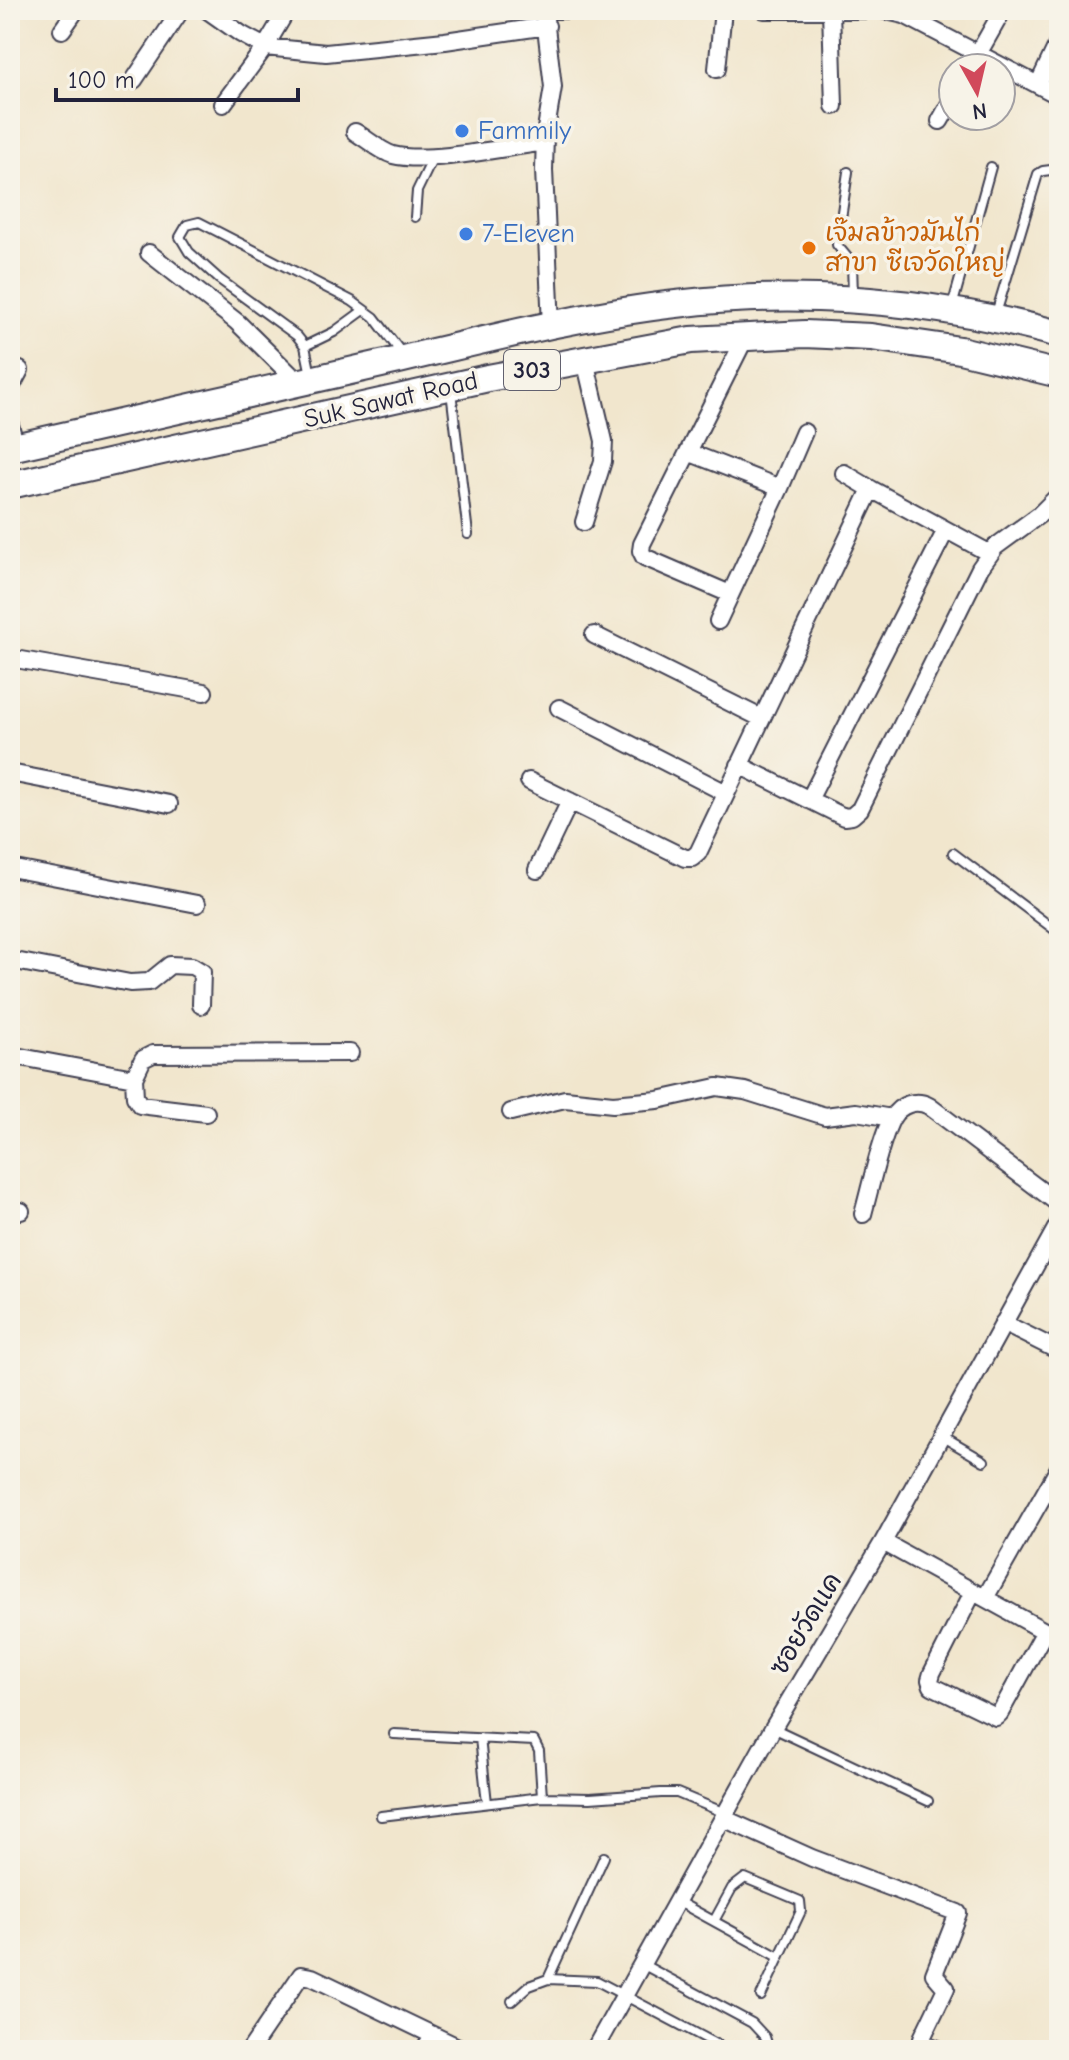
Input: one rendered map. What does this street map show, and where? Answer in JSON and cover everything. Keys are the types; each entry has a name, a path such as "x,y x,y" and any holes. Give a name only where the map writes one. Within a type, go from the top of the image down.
{"main road":[{"name":"Suk Sawat Road","path":"12,440 306,381 614,313 704,301 747,298 852,300 951,311 1059,334"},
{"name":"Suk Sawat Road","path":"10,485 450,386 691,340 746,336 871,337 960,350 1059,374"}],"street":[{"path":"62,30 76,10"},
{"path":"134,80 181,10"},
{"path":"207,10 265,47 326,53 445,41 545,15 624,10"},
{"path":"223,104 265,47 287,10"},
{"path":"717,69 723,10"},
{"path":"764,10 882,10 928,17 966,52"},
{"path":"831,10 834,106"},
{"path":"979,52 1003,10"},
{"path":"545,15 553,87 545,142 551,326"},
{"path":"1038,85 1059,41"},
{"path":"1017,77 1059,96"},
{"path":"355,132 393,155 434,157 545,142"},
{"path":"149,253 306,381"},
{"path":"730,594 644,557 641,551 746,336"},
{"path":"584,522 603,461 604,441 585,360"},
{"path":"10,389 20,370"},
{"path":"718,621 804,432"},
{"path":"688,452 780,488"},
{"path":"844,473 989,553"},
{"path":"529,781 685,858 692,858 698,853 871,489"},
{"path":"739,765 844,817 852,816 860,809 989,553 1039,515 1059,495"},
{"path":"809,800 946,530"},
{"path":"594,635 761,718"},
{"path":"10,658 204,692"},
{"path":"559,708 726,793"},
{"path":"10,773 169,804"},
{"path":"537,870 570,801"},
{"path":"10,868 197,904"},
{"path":"10,960 130,983 149,982 170,965 192,966 202,972 201,1005"},
{"path":"206,1113 140,1105 135,1097 134,1078 143,1059 153,1054 350,1053"},
{"path":"10,1055 134,1078"},
{"path":"511,1112 565,1099 613,1104 658,1100 717,1087 745,1091 825,1116 856,1112 892,1118"},
{"path":"863,1214 892,1118 908,1103 917,1102 929,1106 1059,1204"},
{"name":"ซอยวัดแค","path":"594,2050 773,1728 883,1542 1056,1233"},
{"path":"1003,1323 1059,1351"},
{"path":"883,1542 979,1595 1052,1635 996,1717 932,1686 930,1680 979,1595 1059,1468"},
{"path":"724,1816 812,1858 958,1913 934,1974 946,1988 922,2038 923,2043 940,2050"},
{"path":"250,2050 301,1975 312,1977 464,2050"}],"lane":[{"path":"415,217 417,191 434,157"},
{"path":"951,311 991,167"},
{"path":"994,319 1038,174 1059,169"},
{"path":"848,172 837,245 852,263 852,300"},
{"path":"306,381 305,346 297,336 238,295 189,252 180,237 187,225 199,222 364,310 382,327 405,359"},
{"path":"305,346 334,332 364,310"},
{"path":"450,386 468,534"},
{"path":"953,853 1059,933"},
{"path":"941,1435 984,1461"},
{"path":"773,1728 928,1801"},
{"path":"394,1734 534,1741 539,1751 542,1797"},
{"path":"480,1738 487,1803"},
{"path":"381,1816 542,1797 590,1798 677,1793 724,1816"},
{"path":"548,1979 604,1857"},
{"path":"714,1921 732,1888 745,1878 800,1901 801,1911 761,1996"},
{"path":"677,1901 779,1957"},
{"path":"642,1964 752,2023 765,2037 769,2050"},
{"path":"512,2001 529,1986 548,1979 597,1981 724,2048"},
{"path":"419,2050 430,2035"}],"place":[{"name":"Fammily","path":"462,131"},
{"name":"7-Eleven","path":"466,234"},
{"name":"เจ๊มลข้าวมันไก่ สาขา ซีเจวัดใหญ่","path":"809,248"}]}
